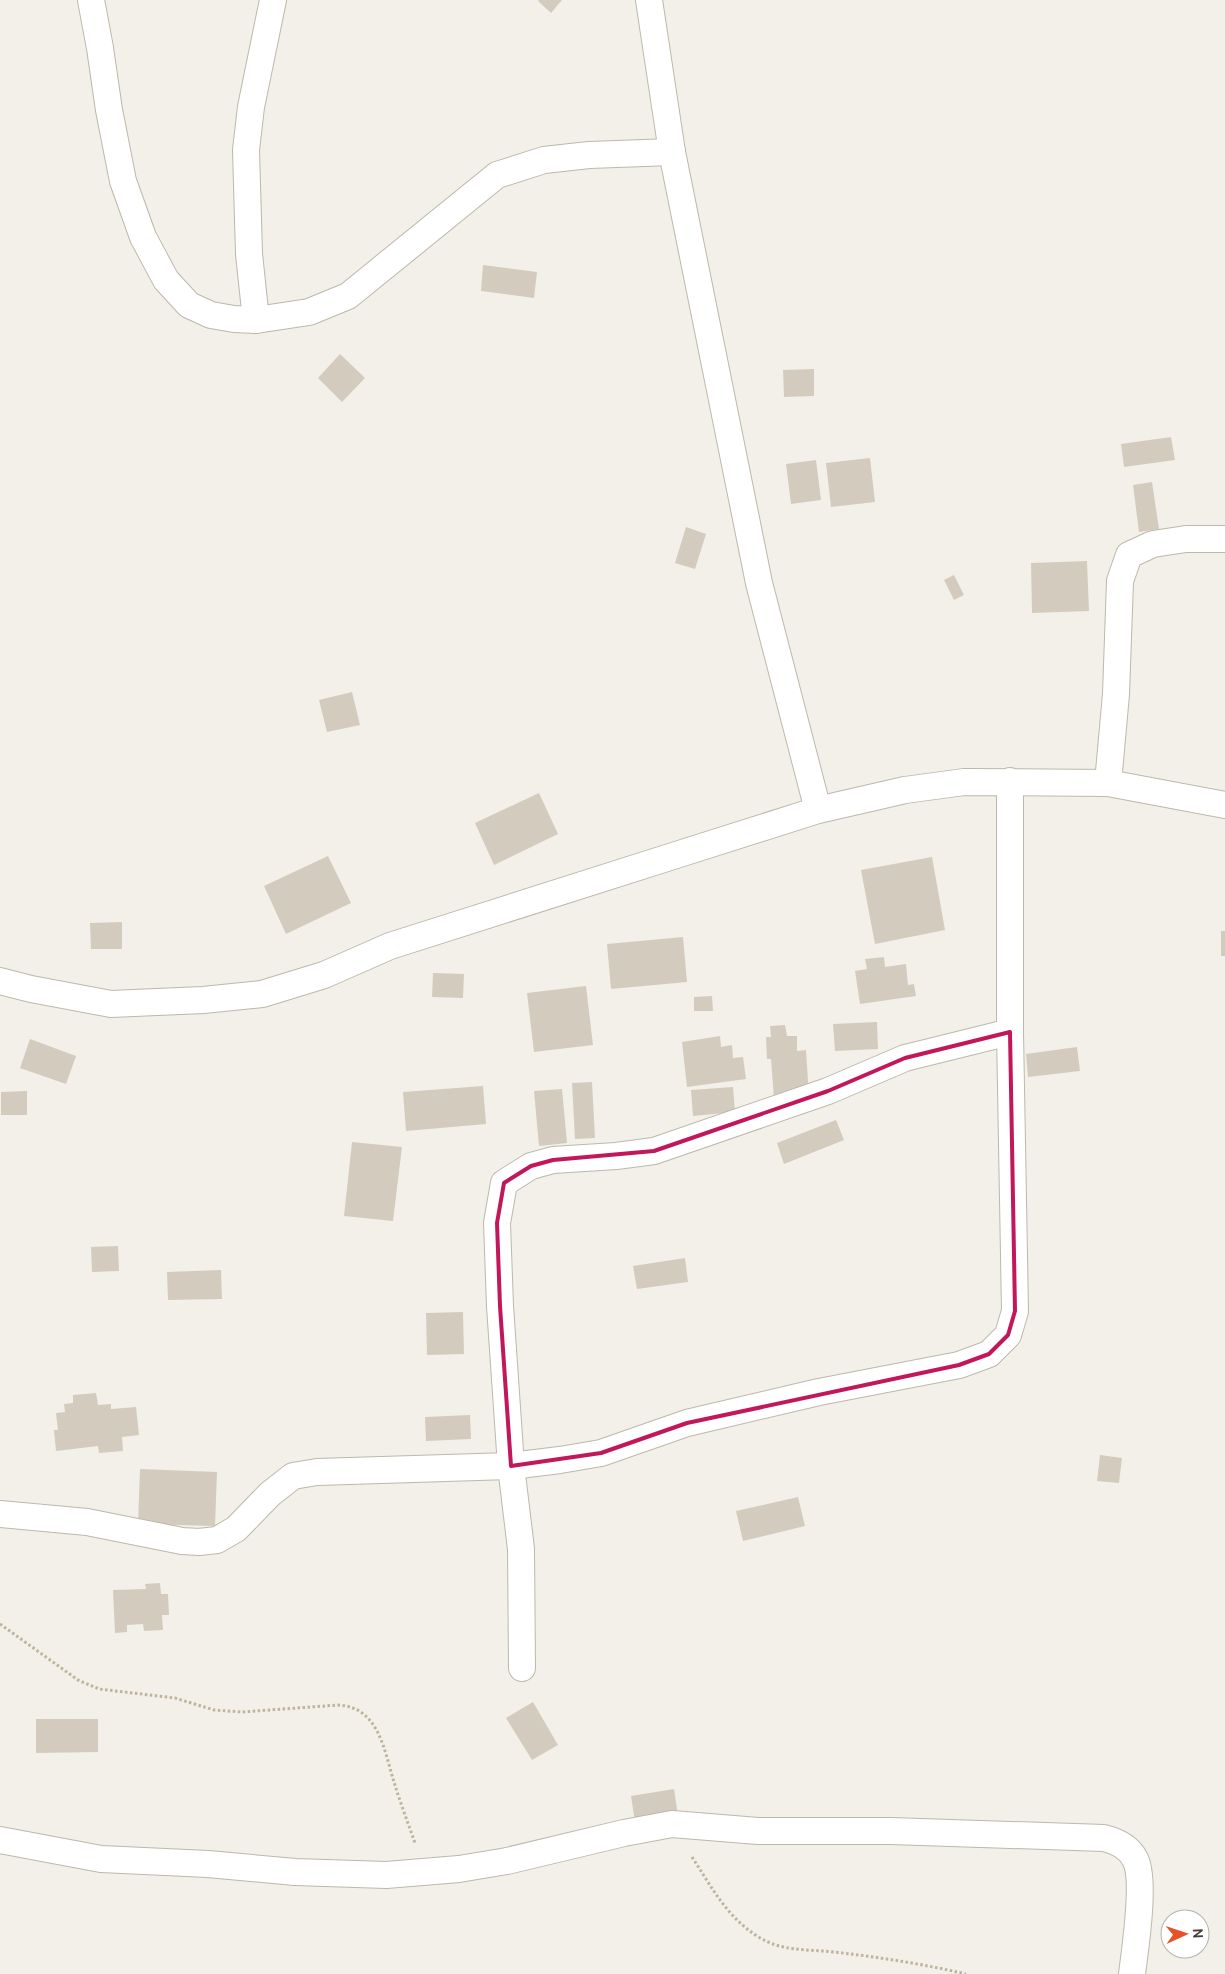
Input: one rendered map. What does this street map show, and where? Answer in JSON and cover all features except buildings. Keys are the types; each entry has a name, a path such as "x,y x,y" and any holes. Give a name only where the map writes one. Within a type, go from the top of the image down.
{"street":[{"path":"91,0 123,181 143,237 166,280 189,305 211,315 256,320 309,312 348,296 497,175 544,160 589,155 672,152"},
{"path":"256,320 249,254 246,150 251,107 273,0"},
{"path":"649,0 672,152 759,583 818,810"},
{"path":"1108,783 1116,694 1120,581 1129,555 1153,544 1186,539 1225,539"},
{"path":"0,1514 87,1522 182,1541 217,1540 236,1529 270,1494 293,1476 317,1472 511,1466 560,1460 601,1452 687,1423 819,1392 959,1365 989,1354 1008,1335 1015,1311 1010,1032 1010,781"},
{"path":"0,981 31,990 111,1004 204,1000 262,994 324,975 390,946 818,810 905,790 964,782 1108,783 1225,805"},
{"path":"522,1668 521,1549 511,1466 500,1306 498,1223 504,1183 531,1166 553,1160 616,1156 654,1151 828,1091 905,1058 1010,1032"},
{"path":"0,1840 101,1859 208,1864 348,1875 423,1873 459,1869 506,1861 624,1832 672,1824 758,1831 901,1831 1104,1838 1118,1842 1128,1849 1136,1859 1139,1918 1132,1974"}],"path":[{"path":"0,1624 78,1680 99,1689 175,1698 214,1710 242,1712 338,1705 348,1705 358,1709 371,1721 384,1744 423,1873"},
{"path":"672,1824 728,1912 757,1936 781,1948 834,1952 966,1974"}],"highlighted area":[{"path":"1010,1032 1015,1311 1008,1335 989,1354 959,1365 687,1423 601,1453 511,1466 500,1306 497,1223 504,1183 531,1166 553,1160 654,1151 828,1091 905,1058"}]}
